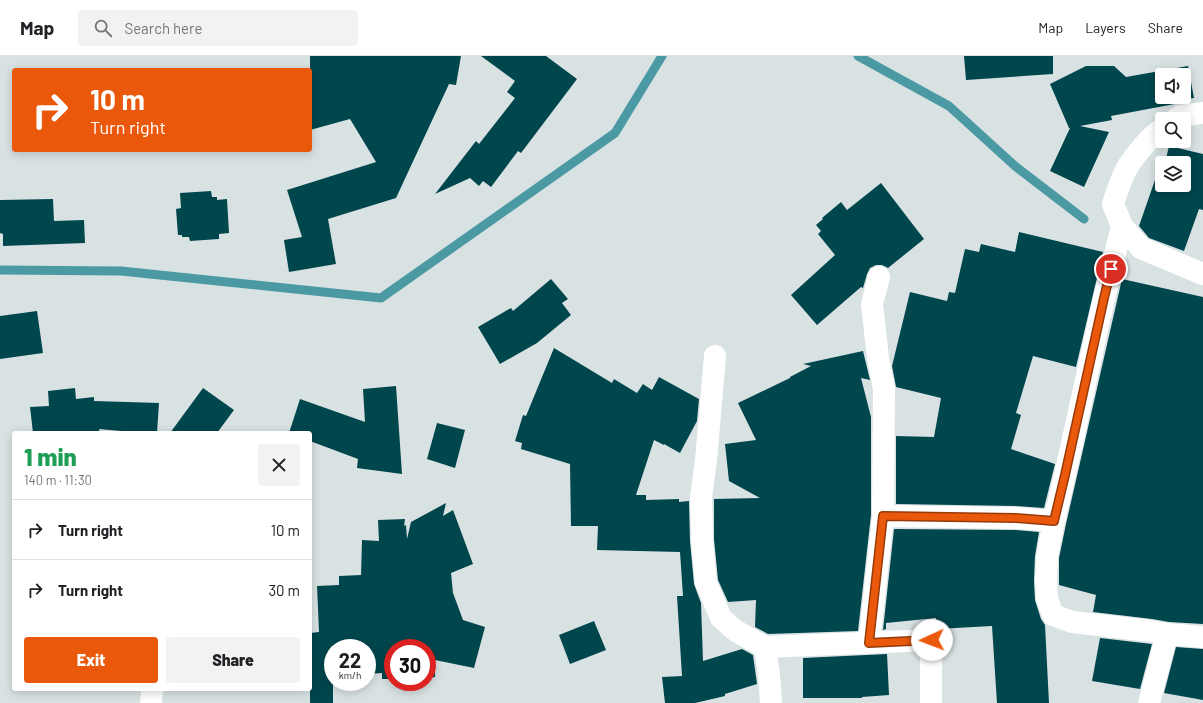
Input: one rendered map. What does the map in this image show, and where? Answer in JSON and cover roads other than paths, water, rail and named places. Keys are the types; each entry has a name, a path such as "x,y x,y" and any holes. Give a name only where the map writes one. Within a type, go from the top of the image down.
{"street":[{"path":"1191,115 1203,113"},
{"path":"1155,134 1128,167 1113,204 1122,226 1141,248 1203,274"},
{"path":"1122,226 1104,298 1054,521 1047,557 1047,600 1053,616 1072,622 1203,637"},
{"path":"869,643 883,516 884,388 878,358 872,304 879,277"},
{"path":"715,356 706,460 701,498 702,540 706,583 721,618 736,631 765,647 932,640 931,703"},
{"path":"883,516 1016,518 1054,521"},
{"path":"1149,703 1167,634"},
{"path":"765,647 772,703"},
{"path":"151,703 152,691"}],"waterway":[{"path":"0,270 121,271 381,298 615,133 662,56"},
{"path":"858,56 949,106 1015,166 1084,219"}]}
